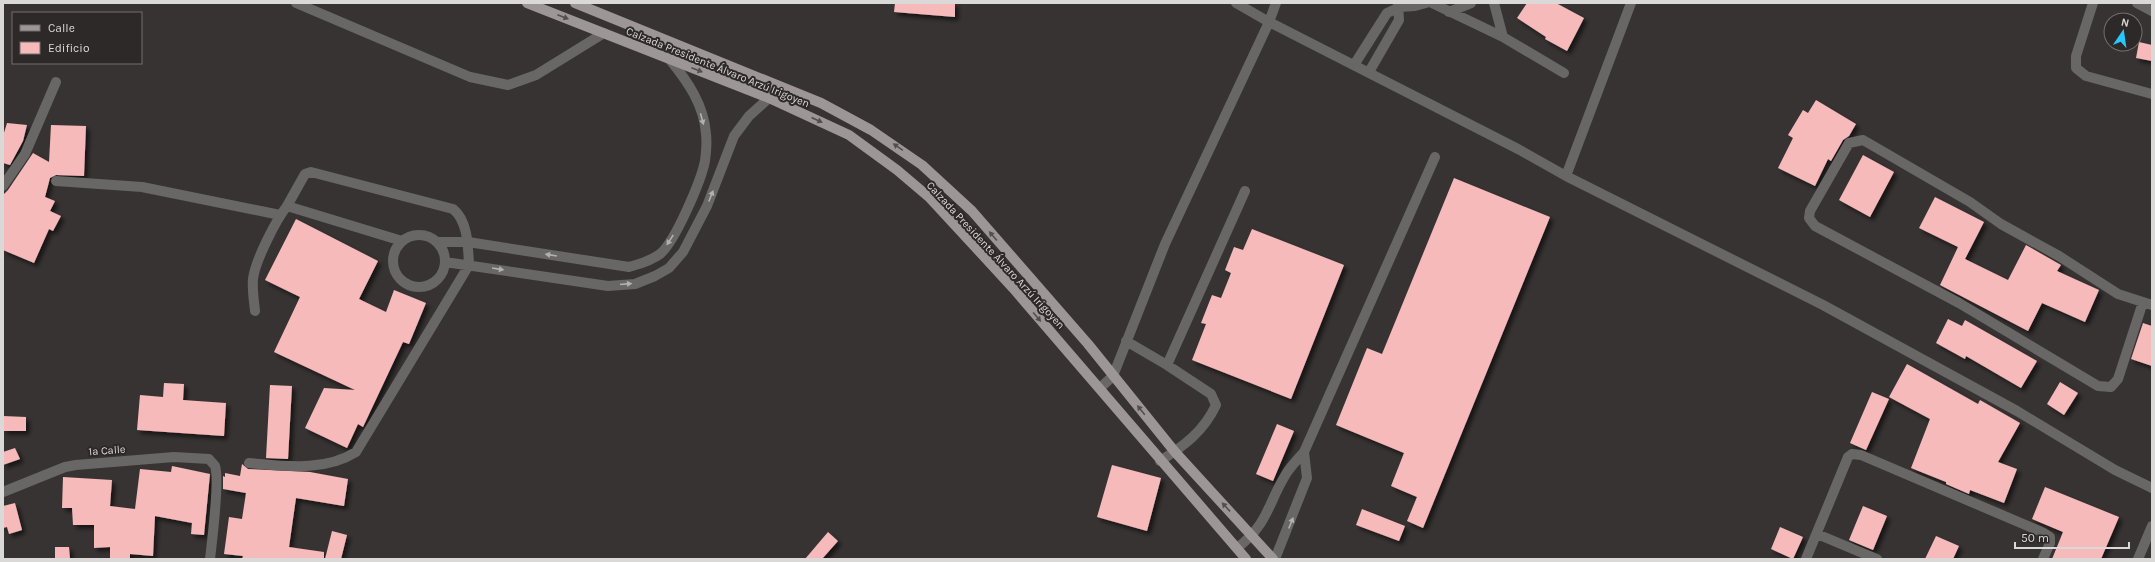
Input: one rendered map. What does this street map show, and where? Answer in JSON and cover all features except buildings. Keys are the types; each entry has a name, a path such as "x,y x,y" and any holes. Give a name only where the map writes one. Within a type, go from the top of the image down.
{"main road":[{"name":"Calzada Presidente Álvaro Arzú Irigoyen","path":"527,3 769,98 849,135 898,170 930,198 1100,388 1160,461 1246,559"},
{"name":"Calzada Presidente Álvaro Arzú Irigoyen","path":"575,3 821,103 854,119 902,150 939,179 972,211 1088,344 1112,376 1175,452 1274,559"}],"street":[{"path":"296,3 470,77 508,85 536,75 604,33"},
{"path":"1236,3 1566,176 1823,305 2017,411 2115,470 2152,488"},
{"path":"1100,388 1112,376 1165,244 1270,22 1276,3"},
{"path":"1354,64 1386,13 1399,5 1415,6 1426,3"},
{"path":"1432,3 1503,37 1564,73"},
{"path":"1449,12 1471,3"},
{"path":"1494,3 1503,37"},
{"path":"1566,176 1631,3"},
{"path":"2093,3 2076,56 2076,68 2086,76 2152,94"},
{"path":"2137,3 2152,11"},
{"path":"1369,72 1399,20 1399,5"},
{"path":"436,242 468,242 629,267 644,263 660,254 671,240 693,195 705,162 706,134 699,107 691,86 671,60"},
{"path":"3,186 25,154 56,82"},
{"path":"445,262 608,286 635,284 655,276 669,268 683,252 707,206 734,136 749,116 769,98 778,86"},
{"path":"1863,140 1970,202 2001,224 2059,256 2118,294 2148,304 2118,379 2111,386 2098,386 1959,304 1815,226 1809,218 1810,211 1849,143 1863,140"},
{"path":"1237,548 1253,536 1267,515 1286,473 1304,452 1435,157"},
{"path":"705,162 723,164"},
{"path":"249,463 293,466 330,464 342,460 356,452 469,265 468,242 460,215 453,209 311,172 305,174 287,206 280,215 256,267 253,279 255,311"},
{"path":"56,181 142,187 280,215"},
{"path":"1167,364 1245,191"},
{"path":"287,206 402,241"},
{"path":"416,235 430,238 436,242 444,254 445,262 444,269 436,281 422,287 408,285 401,280 394,268 394,253 402,241 416,235"},
{"path":"644,263 655,276"},
{"path":"1126,341 1167,364 1211,394 1216,405 1209,419 1190,440 1175,452 1160,461"},
{"path":"1274,559 1307,478 1304,452"},
{"path":"1806,559 1848,457 1856,455 2050,536 2050,543 2042,559"},
{"name":"1a Calle","path":"3,492 65,467 76,465 174,457 209,459 215,466 214,521 210,559"},
{"path":"2138,559 2152,526"},
{"path":"1817,534 1878,559"}]}
